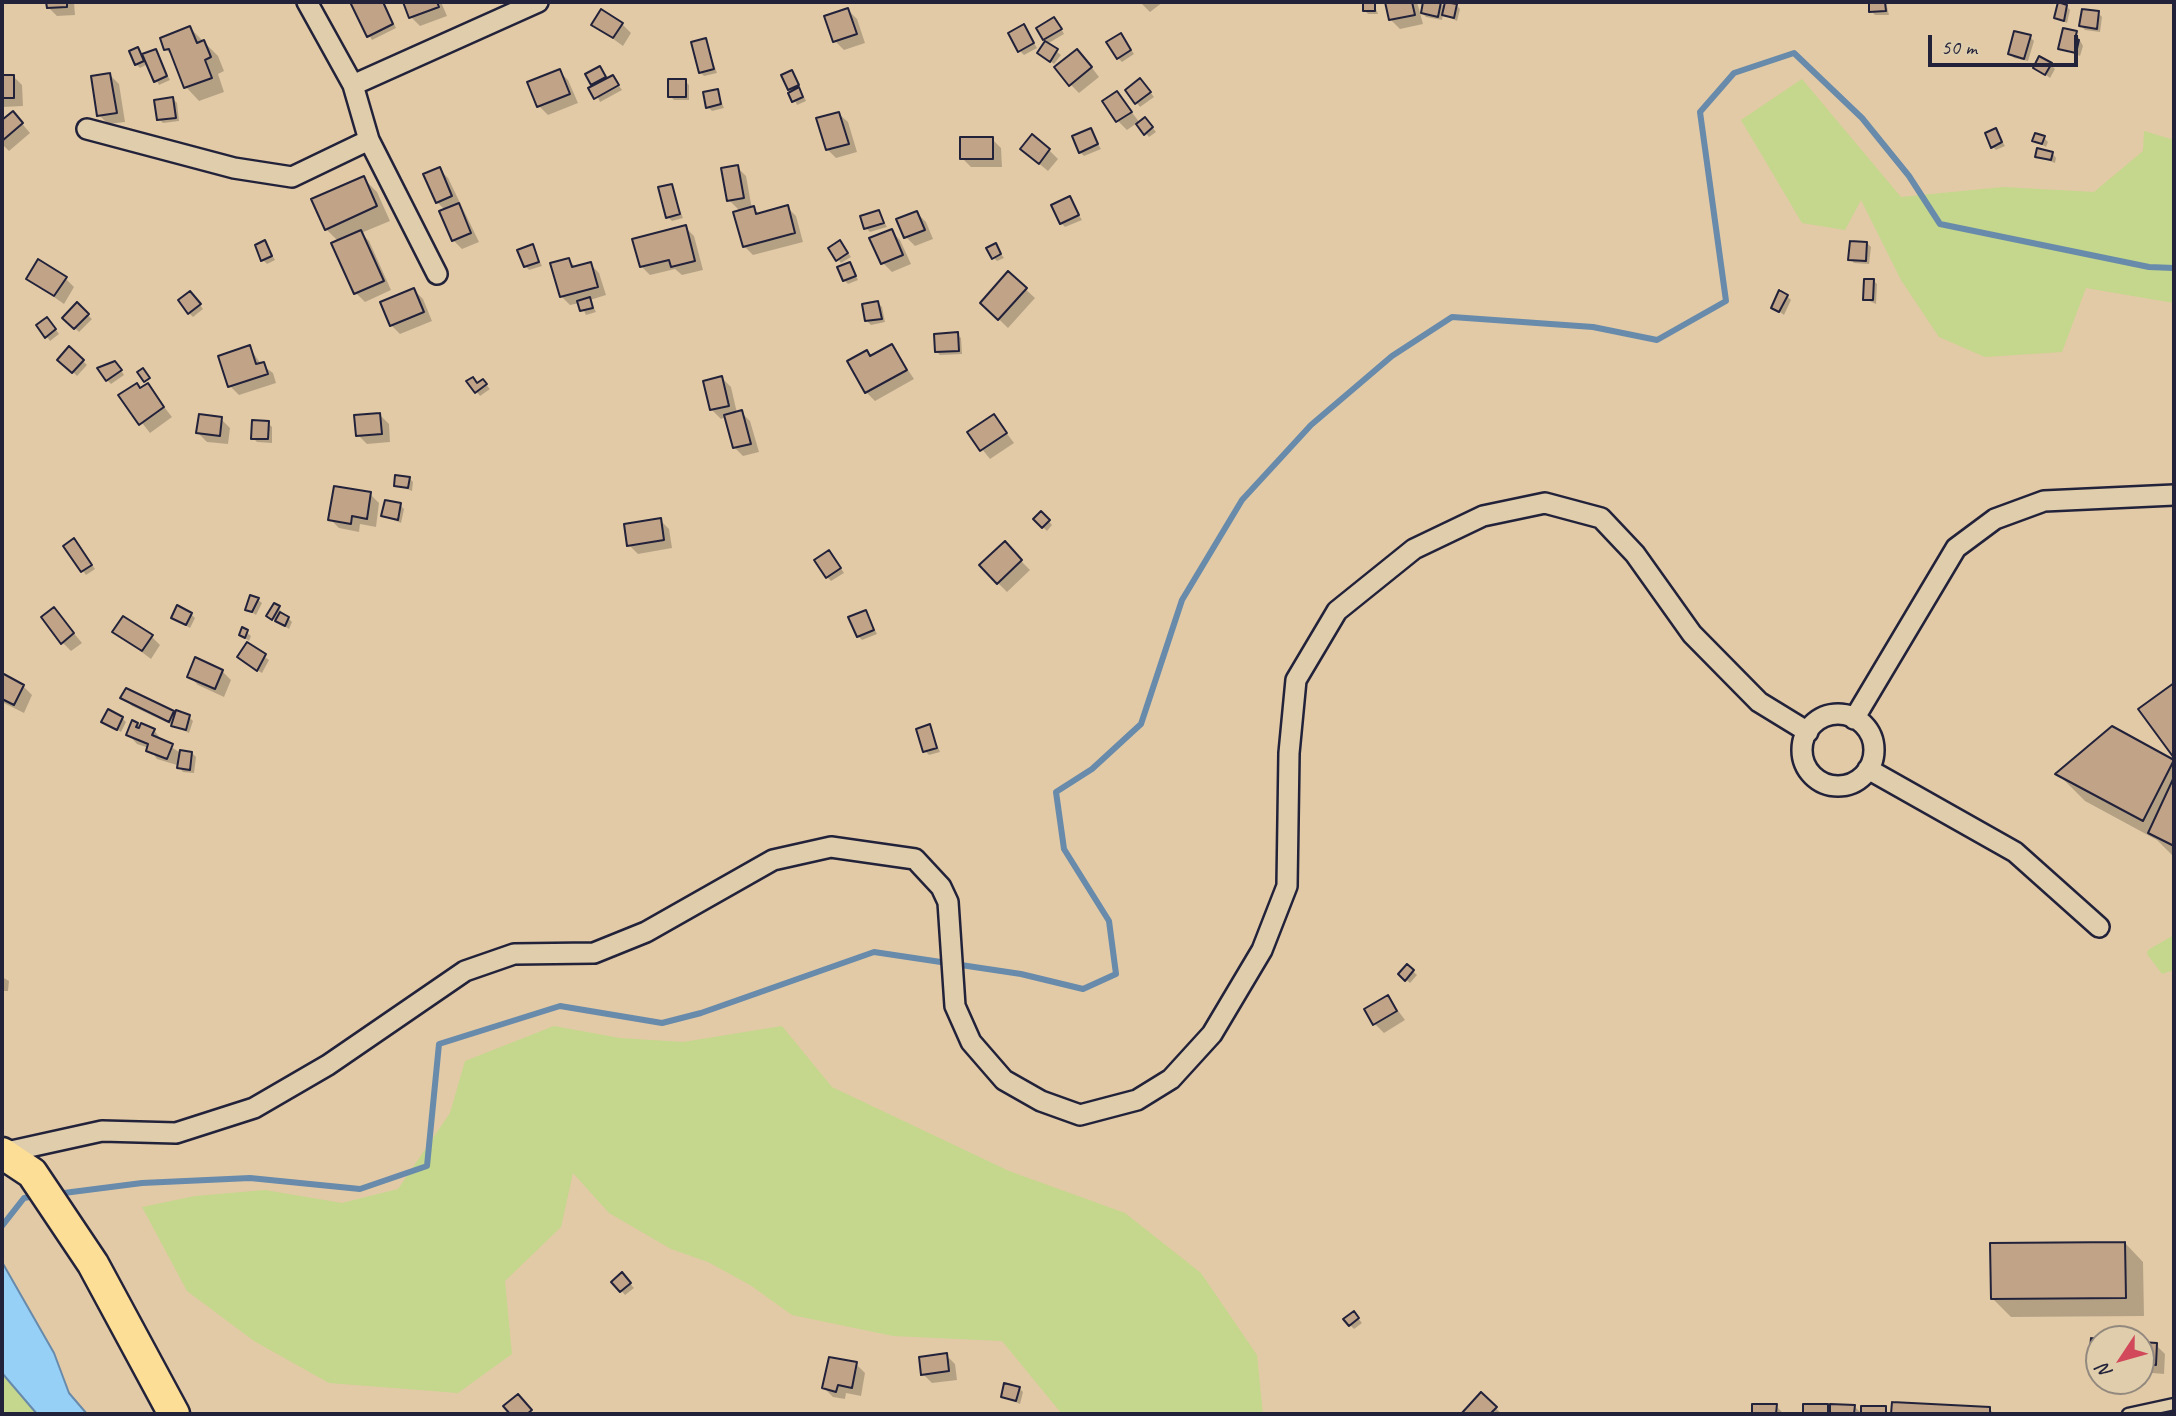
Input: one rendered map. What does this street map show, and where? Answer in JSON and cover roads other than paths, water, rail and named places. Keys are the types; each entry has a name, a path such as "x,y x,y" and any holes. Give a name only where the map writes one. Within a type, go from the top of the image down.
{"main road":[{"path":"2,1153 32,1174 93,1264 174,1414"}],"street":[{"path":"307,2 353,85 369,140 437,274"},
{"path":"353,85 538,2"},
{"path":"87,129 234,168 292,177 369,140"},
{"path":"1854,719 1956,548 1995,519 2044,501 2174,495"},
{"path":"2,1153 102,1131 177,1133 254,1108 328,1065 465,971 514,954 594,953 646,932 774,860 831,847 915,859 941,887 948,902 956,1006 971,1042 1004,1080 1041,1101 1080,1115 1137,1100 1171,1079 1212,1034 1262,950 1287,886 1289,753 1296,680 1337,611 1414,549 1483,516 1545,503 1601,518 1635,554 1692,634 1759,702 1808,732"},
{"path":"1837,714 1854,719 1867,730 1873,740 1874,751 1868,769 1857,781 1846,785 1824,783 1806,766 1803,743 1808,732 1825,717 1837,714"},
{"path":"1868,769 2015,852 2099,927"}],"lane":[{"path":"2128,1414 2174,1404"}],"water":[{"path":"2,1262 54,1353 69,1393 87,1414 37,1414 2,1373"}],"waterway":[{"path":"56,1194 142,1183 250,1178 360,1189 427,1166 439,1044 560,1006 662,1023 701,1013 874,952 1021,974 1083,989 1116,974 1109,921 1064,849 1056,792 1092,769 1141,724 1182,600 1242,500 1311,425 1392,356 1452,317 1593,327 1657,340 1726,301 1700,112 1734,73 1794,53 1862,118 1909,176 1940,224 2149,267 2174,268"},
{"path":"2,1226 24,1198 35,1196"}]}
